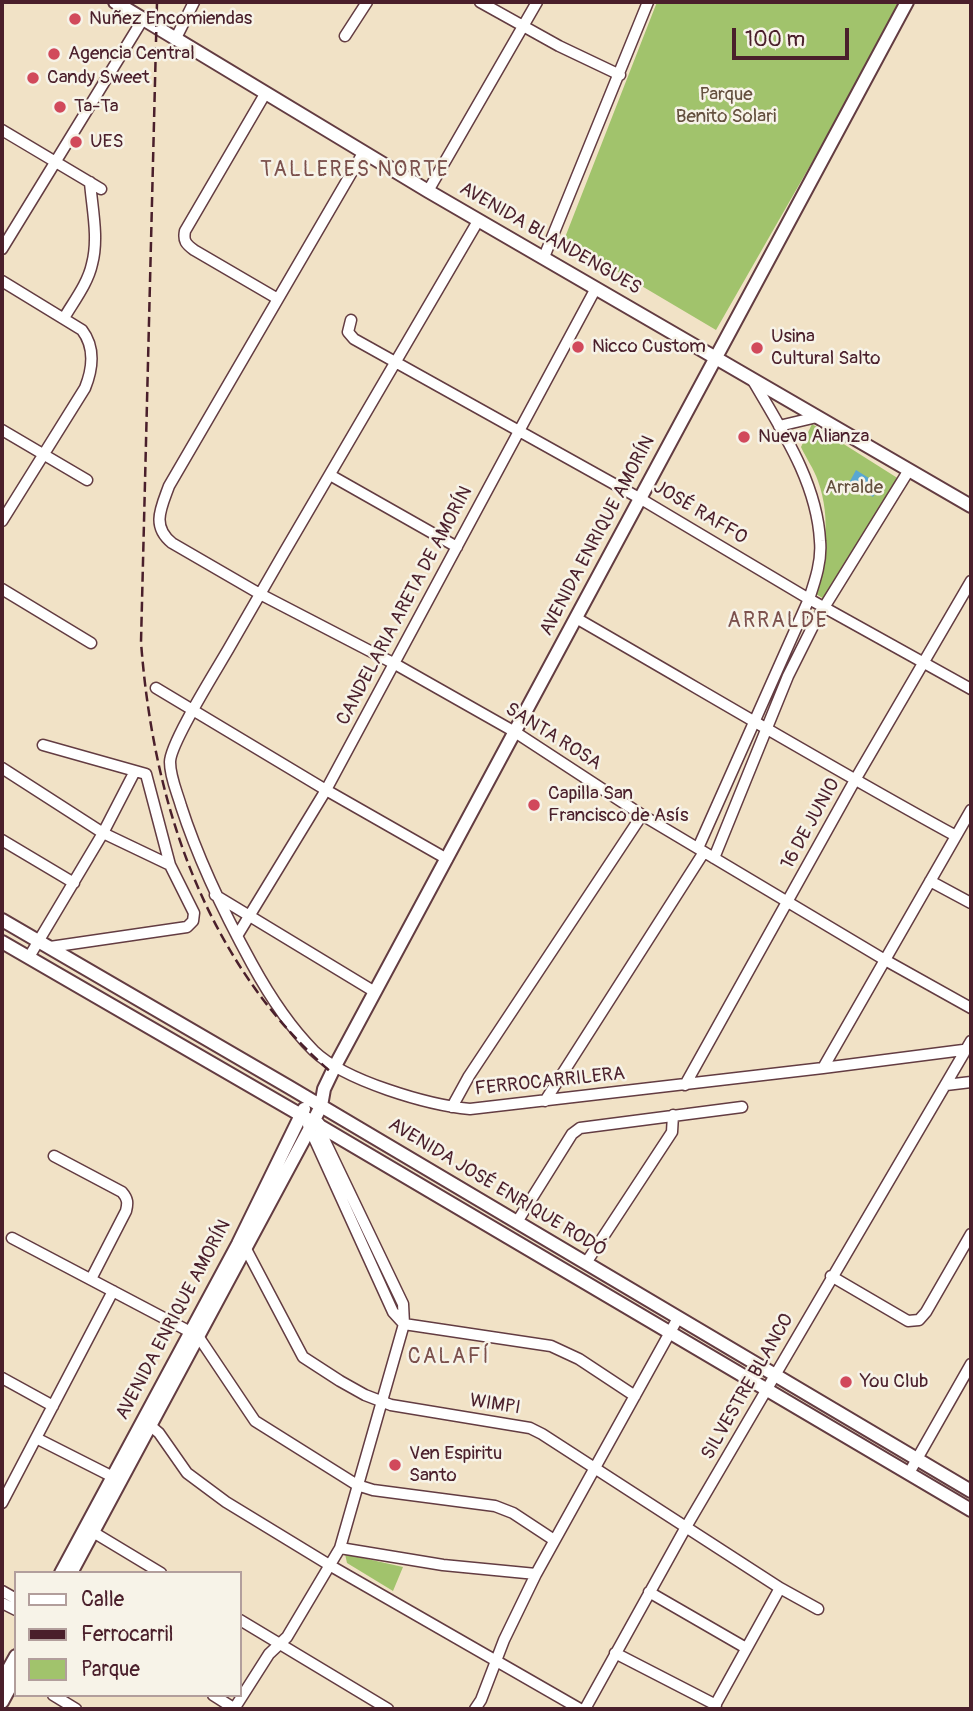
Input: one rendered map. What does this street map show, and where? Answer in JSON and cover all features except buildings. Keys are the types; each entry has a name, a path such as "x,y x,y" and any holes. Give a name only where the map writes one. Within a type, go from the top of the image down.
{"street":[{"name":"AVENIDA BLANDENGUES","path":"115,2 478,221 971,506"},
{"path":"175,40 194,2"},
{"path":"345,36 367,2"},
{"path":"480,2 523,27 620,75"},
{"path":"428,191 537,2"},
{"path":"544,257 648,2"},
{"name":"AVENIDA ENRIQUE AMORÍN","path":"62,1571 89,1530 313,1116 335,1066 906,2"},
{"path":"2,249 143,19"},
{"path":"265,94 185,231 184,242 187,245 278,299 363,153"},
{"path":"2,130 101,189"},
{"path":"64,317 92,265 95,238 90,182"},
{"name":"FERROCARRILERA","path":"478,221 193,711 170,760 192,840 215,894 267,992 314,1051 335,1066 356,1077 410,1096 452,1107 479,1108 685,1085 969,1046"},
{"path":"2,281 82,330 89,339 92,351 85,388 2,521"},
{"name":"CANDELARIA ARETA DE AMORÍN","path":"237,936 326,790 596,288"},
{"name":"SANTA ROSA","path":"278,299 169,486 158,519 163,536 260,594 395,664 515,732 642,815 885,960 971,1008"},
{"name":"JOSÉ RAFFO","path":"351,320 348,332 354,339 520,430 809,599 971,689"},
{"path":"545,1101 701,850 809,599 818,570 821,543 807,482 752,379"},
{"path":"779,426 817,417"},
{"path":"2,430 88,480"},
{"path":"714,858 788,676 825,606 909,470"},
{"path":"330,475 457,547"},
{"name":"16 DE JUNIO","path":"685,1085 855,780 971,581"},
{"path":"2,589 91,643"},
{"path":"576,618 956,836"},
{"path":"156,688 447,859"},
{"path":"43,744 146,774 170,865 194,913 187,927 45,944"},
{"path":"2,768 103,833 170,865"},
{"path":"29,957 45,944 74,883 135,771"},
{"path":"823,1068 971,810"},
{"path":"452,1107 469,1076 642,815"},
{"path":"2,840 74,883"},
{"path":"930,881 971,903"},
{"path":"215,894 375,992"},
{"name":"AVENIDA JOSÉ ENRIQUE RODÓ","path":"2,920 45,944 313,1116 670,1333 971,1510"},
{"name":"AVENIDA JOSÉ ENRIQUE RODÓ","path":"2,942 313,1116 517,1222 971,1491"},
{"name":"SILVESTRE BLANCO","path":"582,1709 831,1276 969,1046"},
{"path":"946,1085 971,1082"},
{"path":"517,1222 572,1134 580,1128 742,1107"},
{"path":"586,1263 673,1132 673,1115"},
{"path":"242,1696 269,1654 287,1637 340,1548 404,1324 403,1304 313,1116"},
{"path":"54,1156 122,1192 126,1197 128,1204 91,1279"},
{"path":"831,1276 908,1321 919,1320 971,1234"},
{"path":"12,1238 194,1333 255,1421 357,1485 373,1490 495,1506 513,1513 554,1540"},
{"name":"WIMPI","path":"242,1247 303,1357 340,1381 381,1401 406,1408 530,1428 780,1588 818,1609"},
{"path":"2,1503 5,1489 36,1438 113,1291"},
{"path":"475,1709 536,1574 678,1318"},
{"path":"404,1324 560,1348 635,1396"},
{"path":"909,1473 971,1367"},
{"path":"2,1378 53,1406"},
{"path":"147,1423 199,1484 331,1566 582,1709"},
{"path":"36,1438 117,1479"},
{"path":"89,1530 158,1571"},
{"name":"AVENIDA ENRIQUE AMORÍN","path":"72,1571 89,1530"},
{"path":"340,1548 443,1565 536,1574"},
{"path":"615,1653 714,1707 780,1588"},
{"path":"649,1592 746,1648"},
{"path":"242,1621 388,1709"},
{"path":"2,1702 14,1662"},
{"path":"56,1697 76,1709"},
{"path":"215,1697 234,1709"}],"green space":[{"name":"Parque Benito Solari","path":"657,2 901,2 716,330 564,240"},
{"name":"Arralde","path":"812,424 899,479 824,599 816,594 824,552 825,510 816,477 801,447"},
{"path":"345,1554 403,1567 393,1591 347,1563"}],"water":[{"path":"856,470 880,485 873,497 849,483"}],"railway":[{"path":"157,2 141,642 147,703 173,821 194,877 219,931 251,982 288,1030 332,1073"}],"place":[{"name":"Nuñez Encomiendas","path":"75,19"},
{"name":"Agencia Central","path":"54,54"},
{"name":"Candy Sweet","path":"33,78"},
{"name":"Ta-Ta","path":"60,107"},
{"name":"UES","path":"76,142"},
{"name":"Nicco Custom","path":"578,347"},
{"name":"Usina Cultural Salto","path":"757,348"},
{"name":"Nueva Alianza","path":"744,437"},
{"name":"Capilla San Francisco de Asís","path":"534,805"},
{"name":"You Club","path":"846,1382"},
{"name":"Ven Espiritu Santo","path":"395,1465"}],"district":[{"name":"TALLERES NORTE","path":"355,171"},
{"name":"ARRALDE","path":"778,622"},
{"name":"CALAFÍ","path":"449,1358"}]}
